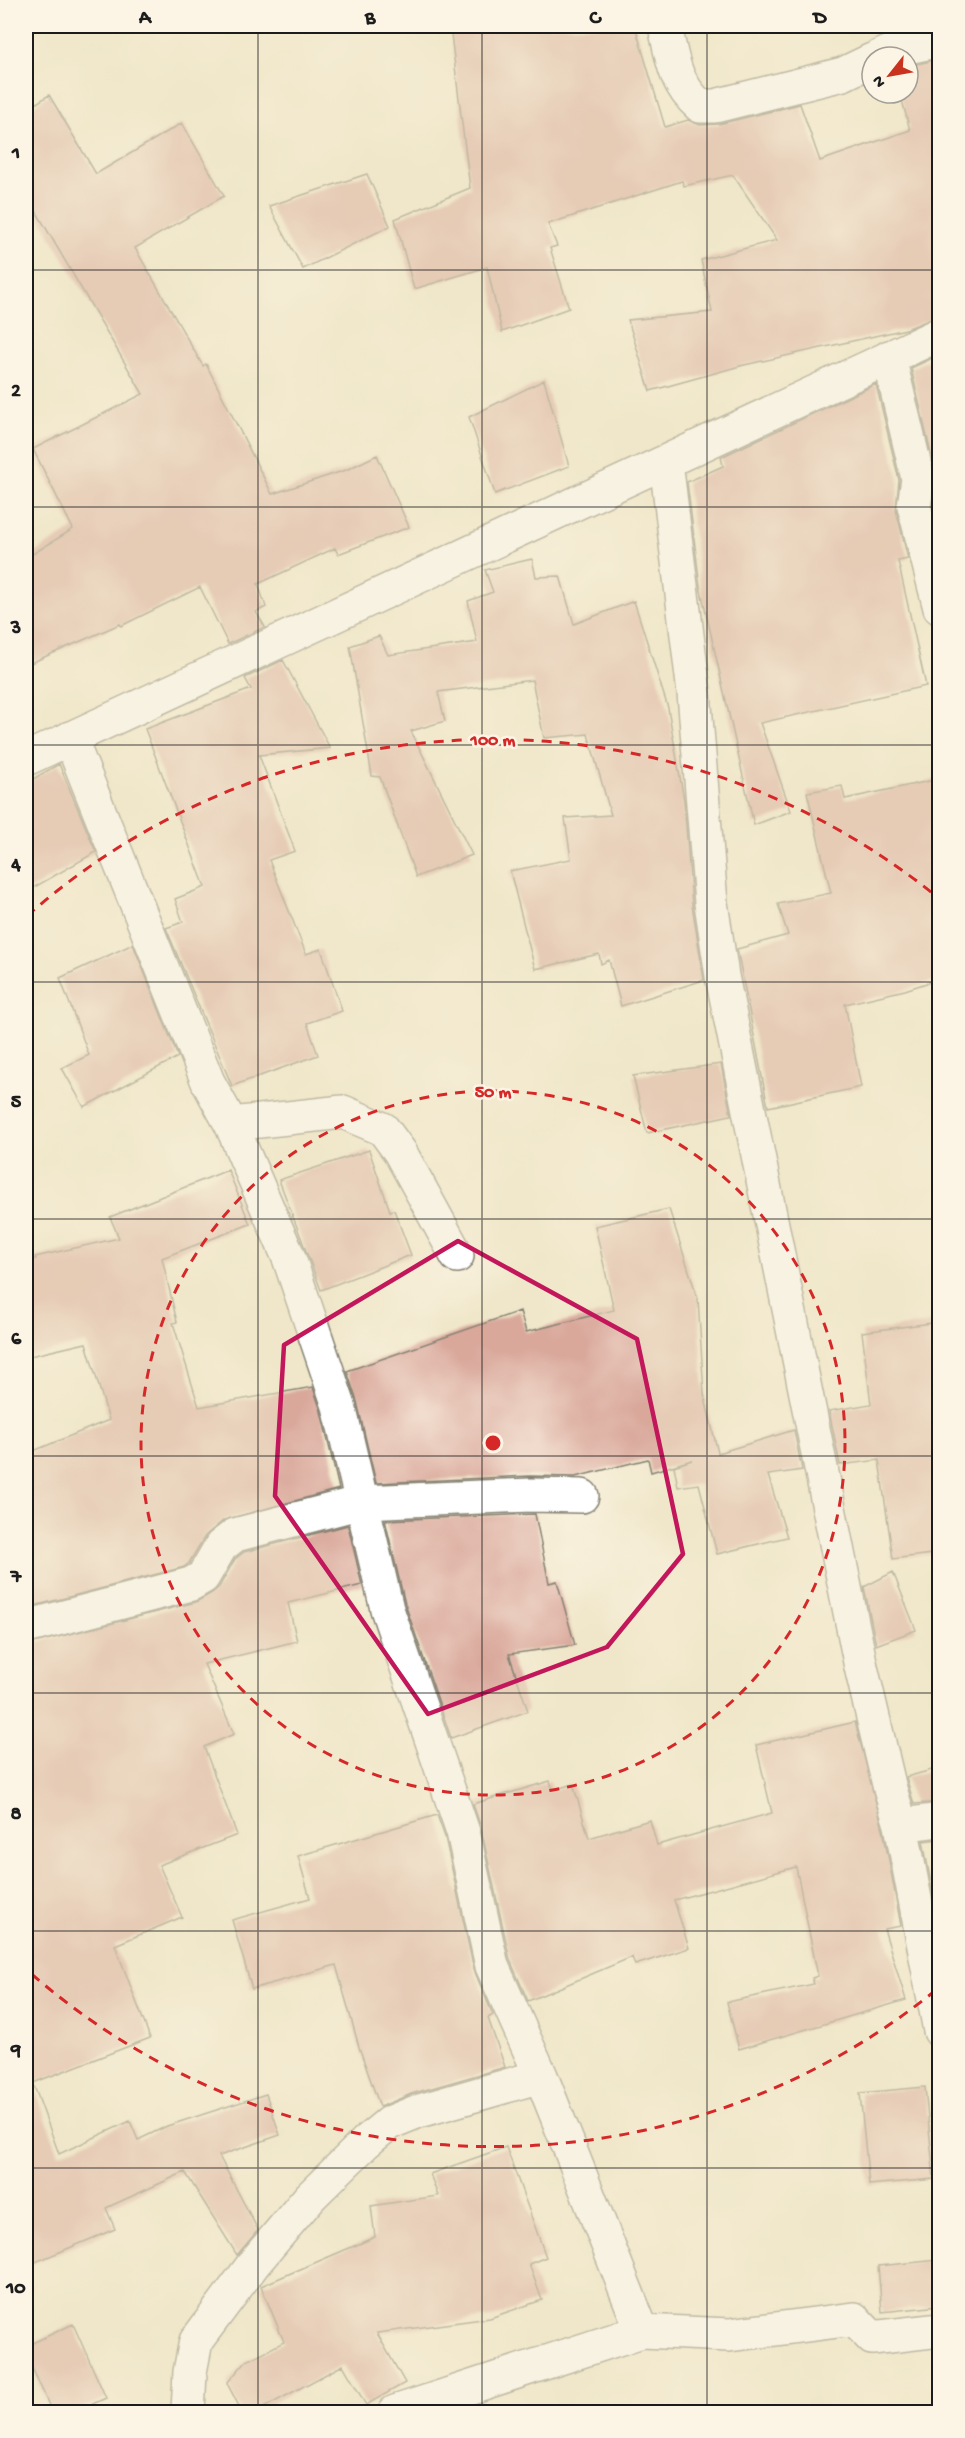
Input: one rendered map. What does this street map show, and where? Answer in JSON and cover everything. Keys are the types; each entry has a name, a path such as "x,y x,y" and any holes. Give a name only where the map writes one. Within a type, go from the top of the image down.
{"street":[{"path":"665,26 676,75 687,94 700,105 715,106 843,74 860,66"},
{"path":"916,45 939,40"},
{"path":"26,759 939,334"},
{"path":"890,357 918,479 914,506 939,608"},
{"path":"666,462 694,693 711,903 722,976 861,1667 890,1789 901,1825 939,2031"},
{"path":"70,738 208,1082 231,1124 289,1258 339,1406 387,1609 463,1832 492,1966 541,2076 642,2331"},
{"path":"231,1124 343,1112 383,1129 400,1152 457,1256"},
{"path":"26,1627 191,1584 203,1577 221,1546 235,1535 362,1502 531,1495 582,1496"},
{"path":"901,1825 939,1820"},
{"path":"188,2412 190,2372 196,2341 255,2262 310,2197 366,2142 389,2123 416,2112 541,2076"},
{"path":"395,2412 642,2331 729,2335 854,2319 872,2338 939,2330"}],"highlighted area":[{"path":"458,1241 637,1339 683,1554 607,1647 428,1714 275,1496 284,1345"}],"building":[{"path":"450,26 635,26 665,127 688,120 700,125 719,124 800,104 820,161 910,130 903,105 920,105 920,63 939,59 939,316 906,329 740,366 650,391 628,320 712,312 701,260 777,240 733,175 684,186 682,181 548,224 557,246 550,248 569,308 502,332 487,267 414,289 395,219 470,188"},
{"path":"49,95 96,174 182,123 224,196 135,248 203,366 206,364 272,494 346,470 377,455 409,527 338,554 335,548 258,584 266,607 256,612 265,627 228,644 200,587 121,626 120,624 26,665 26,558 73,529 33,449 143,394 26,194 26,110"},
{"path":"367,174 390,226 303,269 269,206"},
{"path":"939,355 939,530 933,505 936,475 911,368"},
{"path":"544,380 569,466 495,494 469,417"},
{"path":"876,384 899,480 896,510 908,559 898,561 926,686 760,723 791,811 754,825 700,586 687,482 723,466 721,457"},
{"path":"532,559 536,577 560,576 574,624 634,601 668,708 684,800 692,905 704,980 621,1006 609,960 601,964 599,954 535,969 510,871 571,859 565,818 611,815 588,734 544,738 532,680 438,692 445,721 411,731 472,855 416,877 380,777 372,776 350,646 379,636 388,655 477,642 468,601 493,592 485,570"},
{"path":"283,660 330,748 259,755 295,851 269,860 306,954 321,949 342,1011 307,1023 318,1055 232,1086 166,928 183,922 175,899 205,887 145,729 251,689 245,678"},
{"path":"59,764 96,852 26,892 26,783"},
{"path":"939,779 939,979 905,990 845,1004 861,1087 768,1107 737,949 788,935 778,904 831,893 807,792 842,786 845,799"},
{"path":"133,944 178,1057 84,1107 62,1068 89,1055 60,978"},
{"path":"721,1064 731,1115 647,1133 633,1076"},
{"path":"369,1150 390,1211 394,1210 411,1255 321,1290 279,1180"},
{"path":"228,1170 250,1224 162,1258 177,1322 173,1323 199,1407 313,1387 321,1411 339,1489 224,1520 205,1536 189,1563 184,1567 26,1608 26,1454 109,1420 86,1343 26,1357 26,1261 119,1238 110,1217"},
{"path":"669,1209 698,1299 704,1394 718,1453 794,1430 802,1470 768,1475 787,1537 717,1554 699,1484 678,1487 674,1466 692,1460 651,1472 648,1459 575,1477 530,1476 376,1483 357,1402 347,1371 520,1311 526,1332 614,1310 595,1226"},
{"path":"939,1322 939,1553 893,1559 879,1460 840,1465 829,1411 871,1404 862,1332"},
{"path":"535,1514 549,1583 557,1581 575,1645 509,1654 528,1711 451,1738 405,1604 385,1520"},
{"path":"348,1525 362,1585 288,1603 297,1641 204,1664 234,1734 204,1747 237,1835 159,1865 182,1917 115,1945 150,2038 33,2083 59,2154 130,2121 138,2140 167,2126 266,2094 280,2135 219,2156 258,2230 237,2255 185,2172 106,2208 115,2229 26,2266 26,1645 196,1602 219,1587 235,1559 244,1552"},
{"path":"893,1572 916,1630 876,1645 864,1587"},
{"path":"855,1722 883,1829 901,1926 884,1929 906,2000 739,2049 727,2002 814,1984 812,1978 818,1976 796,1867 674,1900 689,1948 635,1965 632,1957 528,2001 510,1960 481,1828 473,1804 550,1781 553,1790 573,1784 589,1838 650,1820 657,1845 772,1813 756,1745"},
{"path":"939,1768 939,1802 914,1804 906,1777"},
{"path":"437,1815 445,1837 474,1970 493,2015 488,2018 505,2067 411,2094 380,2107 359,2047 336,1965 252,1989 232,1920 310,1898 298,1856"},
{"path":"939,1839 939,1920 938,1920 923,1841"},
{"path":"925,2087 934,2179 869,2185 860,2093"},
{"path":"506,2147 546,2257 529,2264 542,2300 490,2318 377,2333 405,2383 366,2405 343,2365 256,2412 242,2412 227,2383 246,2361 284,2342 261,2286 375,2237 371,2206 438,2196 430,2174"},
{"path":"939,2260 939,2306 882,2312 878,2266"},
{"path":"73,2324 106,2398 74,2412 52,2412 26,2354 26,2346"}]}
